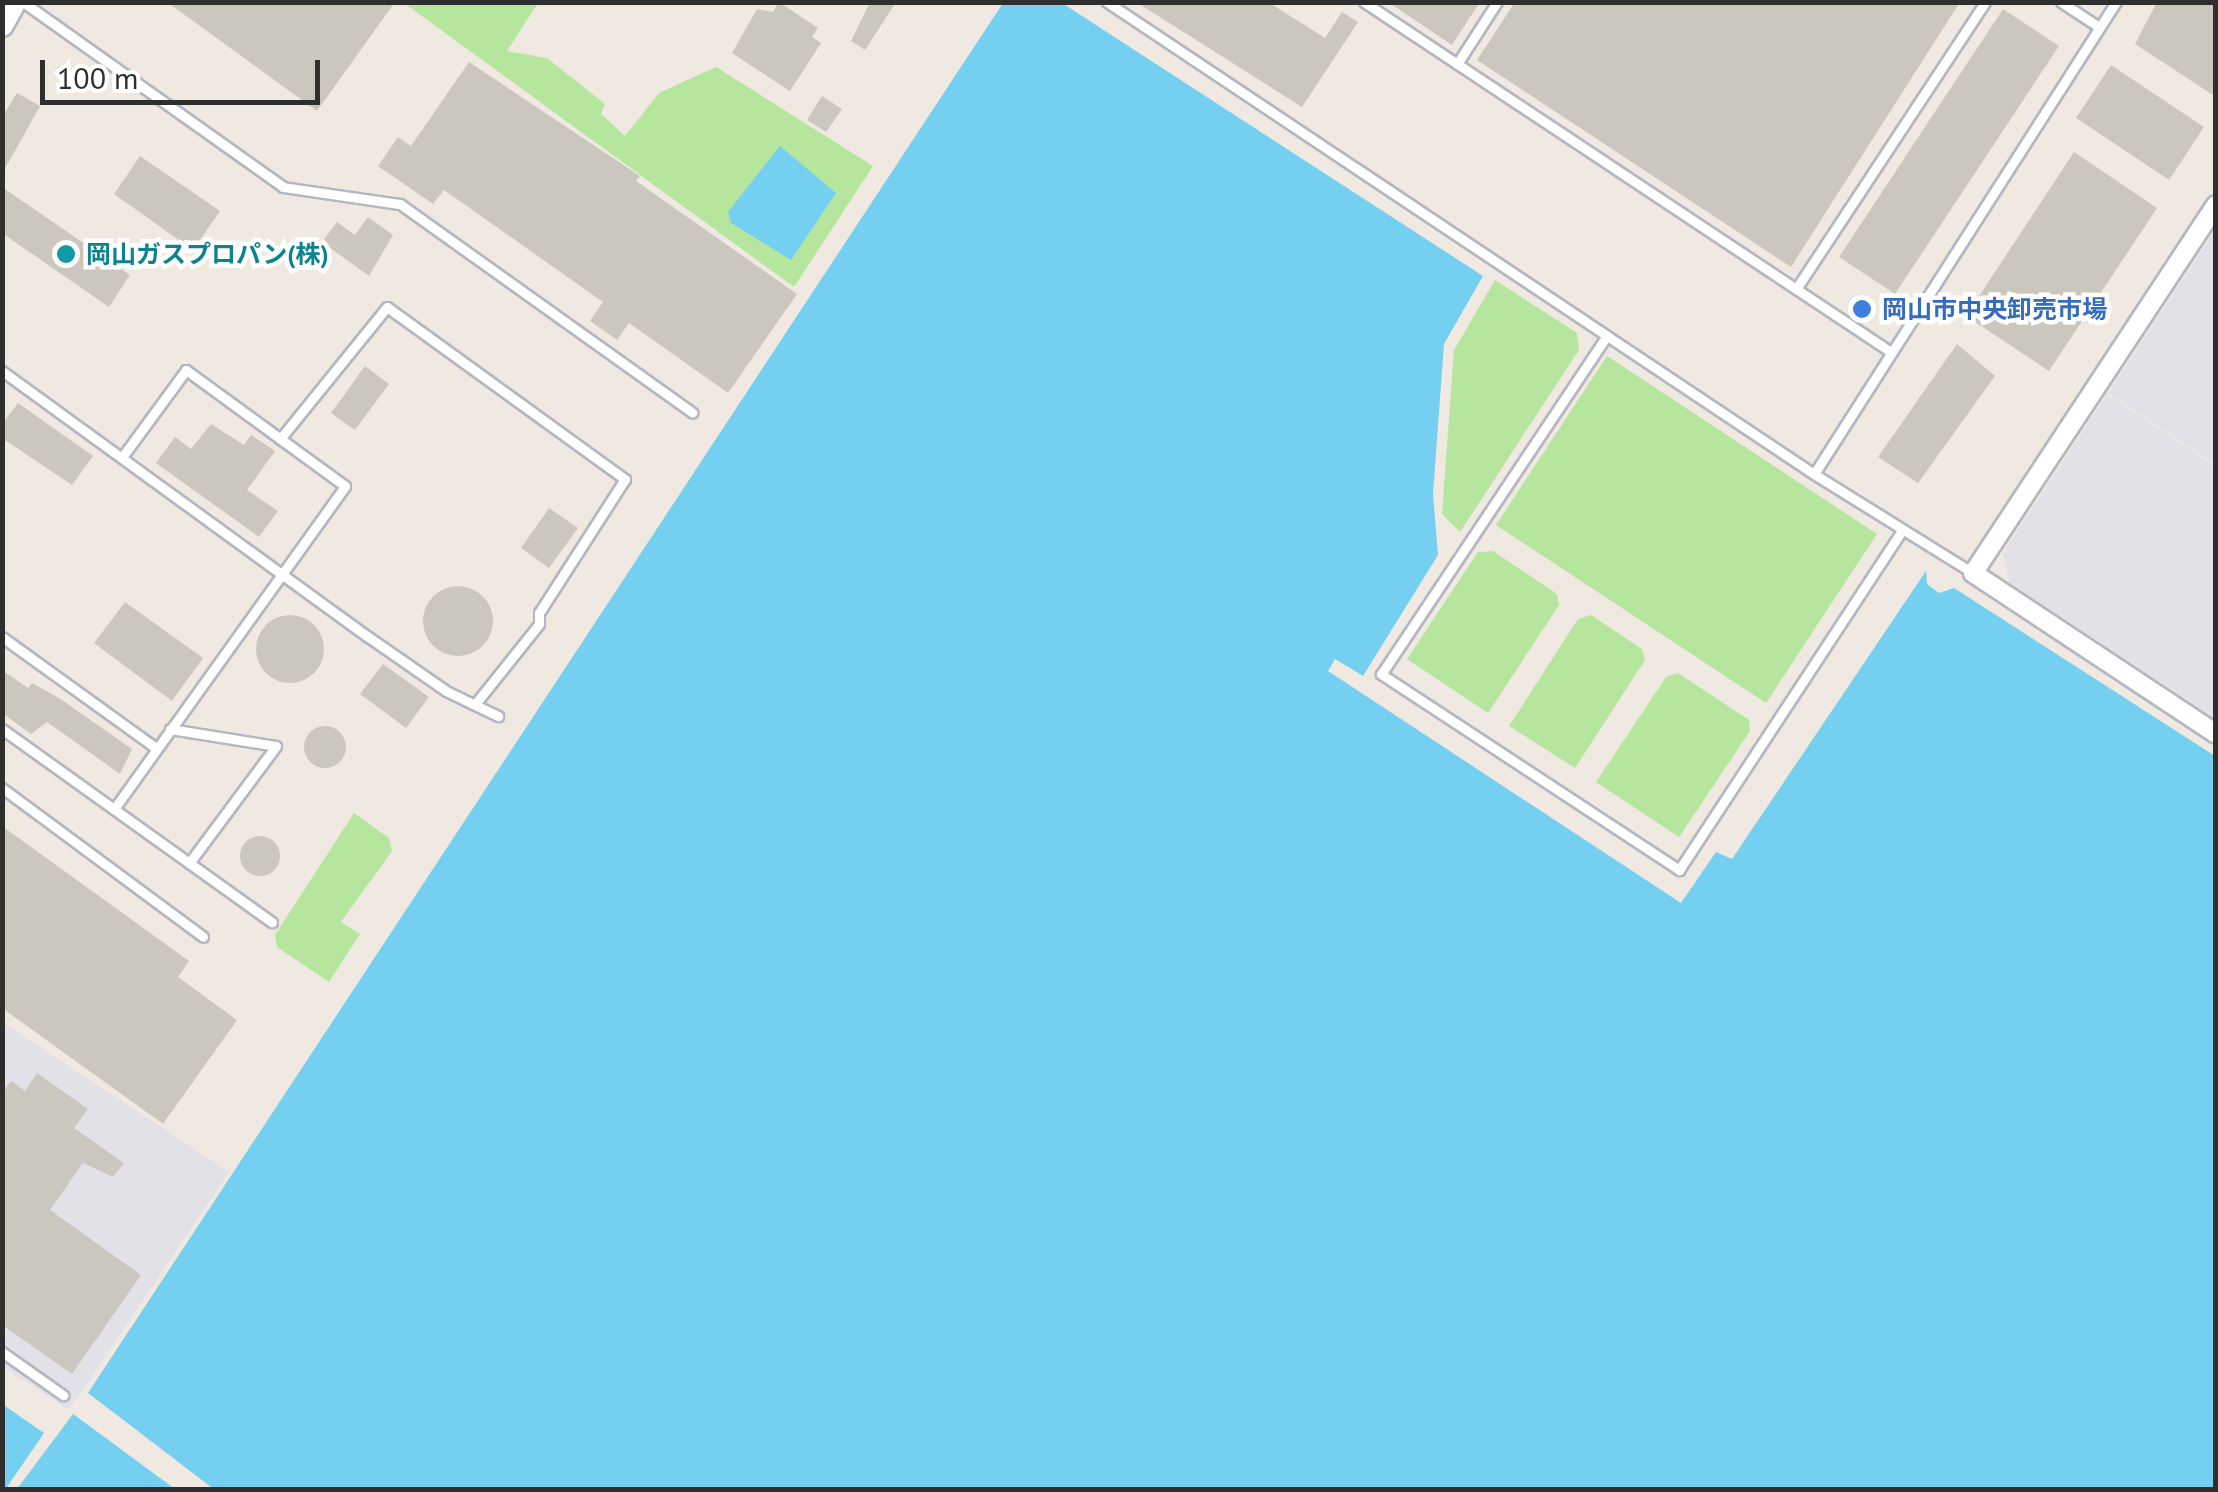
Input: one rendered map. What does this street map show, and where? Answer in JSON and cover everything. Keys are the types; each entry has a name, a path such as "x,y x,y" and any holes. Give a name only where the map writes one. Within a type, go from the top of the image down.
{"street":[{"path":"2,25 19,2"},
{"path":"2216,205 1973,573 2216,734"}],"lane":[{"path":"19,2 283,187 400,204 692,412"},
{"path":"1107,2 1606,337 1902,532 1973,573"},
{"path":"1364,2 1891,352"},
{"path":"1457,64 1497,2"},
{"path":"1796,289 1985,2"},
{"path":"2061,2 2099,27"},
{"path":"1814,474 2116,2"},
{"path":"280,438 387,307 624,479 539,613 539,624 476,703"},
{"path":"1606,337 1381,674 1679,870 1902,532"},
{"path":"114,810 344,486 186,370 122,457"},
{"path":"2,371 446,691 498,716"},
{"path":"2,636 156,748"},
{"path":"170,728 276,746 189,863"},
{"path":"2,730 272,922"},
{"path":"2,788 203,937"},
{"path":"2,1352 63,1395"}],"shaded area":[{"path":"2215,230 2215,464 2108,393"},
{"path":"2107,394 2215,466 2215,718 2009,582 2003,553"},
{"path":"2,1022 229,1172 69,1410 3,1367"}],"green space":[{"path":"404,3 538,3 507,51 547,58 605,104 601,114 625,136 659,93 716,67 873,166 794,287"},
{"path":"1495,280 1577,333 1579,350 1460,532 1442,514 1454,350"},
{"path":"1607,356 1877,534 1766,703 1496,525"},
{"path":"1493,551 1557,594 1559,605 1488,713 1407,659 1478,552"},
{"path":"1591,615 1642,649 1645,660 1575,768 1509,726 1578,619"},
{"path":"1678,673 1749,720 1750,731 1679,837 1596,782 1666,677"},
{"path":"354,813 389,838 392,851 341,922 360,934 329,982 277,947 275,935"}],"water":[{"path":"1003,3 1062,3 1483,276 1444,344 1433,494 1438,555 1363,676 1335,659 1328,671 1681,903 1716,852 1732,859 1926,571 1927,584 1939,593 1954,588 2215,756 2215,1489 215,1490 88,1393"},
{"path":"780,146 836,193 791,260 731,223 728,212"},
{"path":"2,1404 44,1433 5,1490 2,1489"},
{"path":"73,1414 175,1489 17,1489"}],"building":[{"path":"167,2 395,2 317,111"},
{"path":"779,2 818,28 812,37 821,43 790,91 732,53 757,9 773,12"},
{"path":"870,2 896,2 865,50 851,41"},
{"path":"1136,2 1268,2 1325,38 1342,12 1358,22 1302,107"},
{"path":"1388,2 1480,2 1452,45"},
{"path":"1515,2 1960,2 1791,267 1477,60"},
{"path":"2157,2 2216,2 2216,97 2135,44"},
{"path":"2003,9 2059,46 1895,294 1839,257"},
{"path":"469,62 640,176 636,181 797,294 728,393 629,323 617,340 590,321 603,302 444,190 433,204 378,166 398,137 411,146"},
{"path":"2111,65 2204,127 2169,180 2076,118"},
{"path":"17,93 40,106 2,174 2,117"},
{"path":"822,96 842,109 826,132 807,120"},
{"path":"2074,152 2157,208 2049,371 1966,316"},
{"path":"140,156 220,211 193,250 114,194"},
{"name":"岡山ガスプロパン(株)","path":"2,187 130,275 109,307 2,233"},
{"path":"368,217 393,235 369,276 322,242 337,222 355,235"},
{"path":"1957,344 1995,376 1918,483 1878,457"},
{"path":"365,366 389,384 355,430 331,413"},
{"path":"18,403 93,456 72,485 2,438 2,424"},
{"path":"211,424 244,445 251,435 275,451 247,490 278,511 259,537 156,463 175,437 191,449"},
{"path":"549,508 578,528 549,568 521,548"},
{"path":"458,586 483,596 493,621 483,646 458,656 433,646 423,621 433,596"},
{"path":"125,602 203,658 172,701 94,643"},
{"path":"290,615 303,617 314,625 322,636 322,662 314,673 303,681 290,683 277,681 266,673 258,662 256,649 258,636 266,625 277,617"},
{"path":"383,664 429,697 406,728 360,694"},
{"path":"2,670 28,688 32,683 59,698 132,749 120,774 47,722 31,734 2,713"},
{"path":"325,726 340,732 346,747 340,762 325,768 310,762 304,747 310,732"},
{"path":"2,826 189,961 178,977 237,1020 163,1124 2,1008"},
{"path":"260,836 274,842 280,856 274,870 260,876 246,870 240,856 246,842"},
{"path":"37,1073 88,1109 74,1128 124,1163 113,1177 83,1163 50,1210 141,1275 72,1374 2,1325 2,1093 11,1081 25,1091"}],"place":[{"name":"岡山ガスプロパン(株)","path":"66,254"},
{"name":"岡山市中央卸売市場","path":"1862,309"}]}
